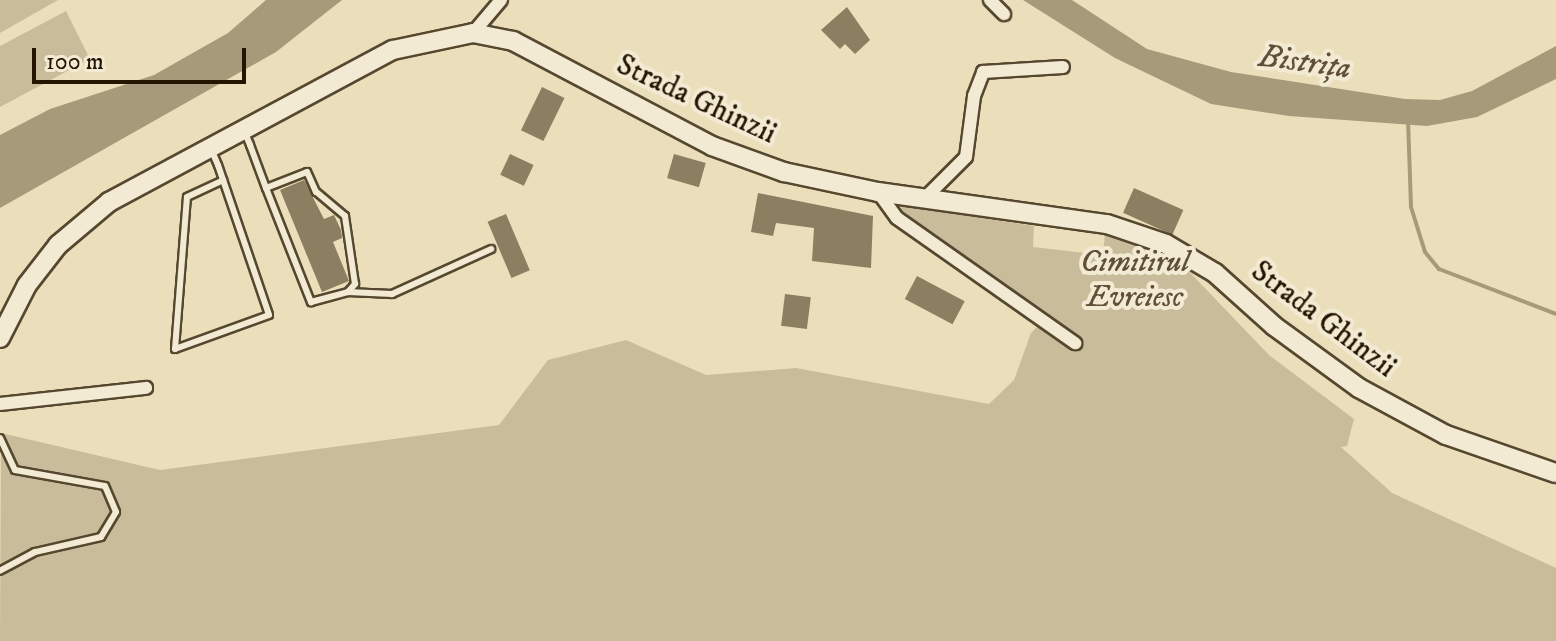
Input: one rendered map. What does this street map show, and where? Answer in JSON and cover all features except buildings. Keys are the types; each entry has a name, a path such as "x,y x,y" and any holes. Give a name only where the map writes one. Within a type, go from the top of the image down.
{"street":[{"path":"473,33 501,0"},
{"path":"990,0 1004,14"},
{"name":"Strada Ghinzii","path":"0,338 27,285 79,223 393,50 473,33 513,41 712,146 784,172 878,192 1107,224 1166,244 1215,273 1274,326 1359,388 1446,435 1556,473"},
{"path":"925,198 966,157 974,96 983,72 1063,67"},
{"path":"878,192 897,218 1075,343"},
{"path":"0,404 146,388"}],"lane":[{"path":"244,130 311,302 348,292 392,294 491,249"},
{"path":"211,148 223,180 269,315 175,349 187,197 223,180"},
{"path":"266,188 307,172 316,192 345,216 355,284 348,292"},
{"path":"0,438 15,470 30,477 79,478 105,486 116,512 101,537 35,552 0,571"}],"green space":[{"path":"0,0 58,0 0,33"},
{"path":"66,11 90,59 0,107 0,46"},
{"name":"Cimitirul Evreiesc","path":"902,206 1034,226 1033,247 1103,255 1105,232 1177,259 1269,355 1354,419 1347,446 1341,447 1392,493 1556,568 1556,641 0,641 1,433 160,470 499,425 548,360 626,340 706,375 796,368 989,404 1014,380 1031,333 1049,315 900,214"}],"shaded area":[{"path":"266,0 342,0 276,52 0,208 0,135 50,109 154,75 228,33"},
{"path":"1023,0 1072,0 1147,49 1231,72 1405,99 1440,100 1472,91 1556,46 1556,79 1477,117 1427,126 1289,116 1211,104 1115,58"}],"waterway":[{"path":"1408,120 1411,207 1425,252 1439,269 1556,314"}],"water label":[{"name":"Bistrița","path":"1305,63"}]}
